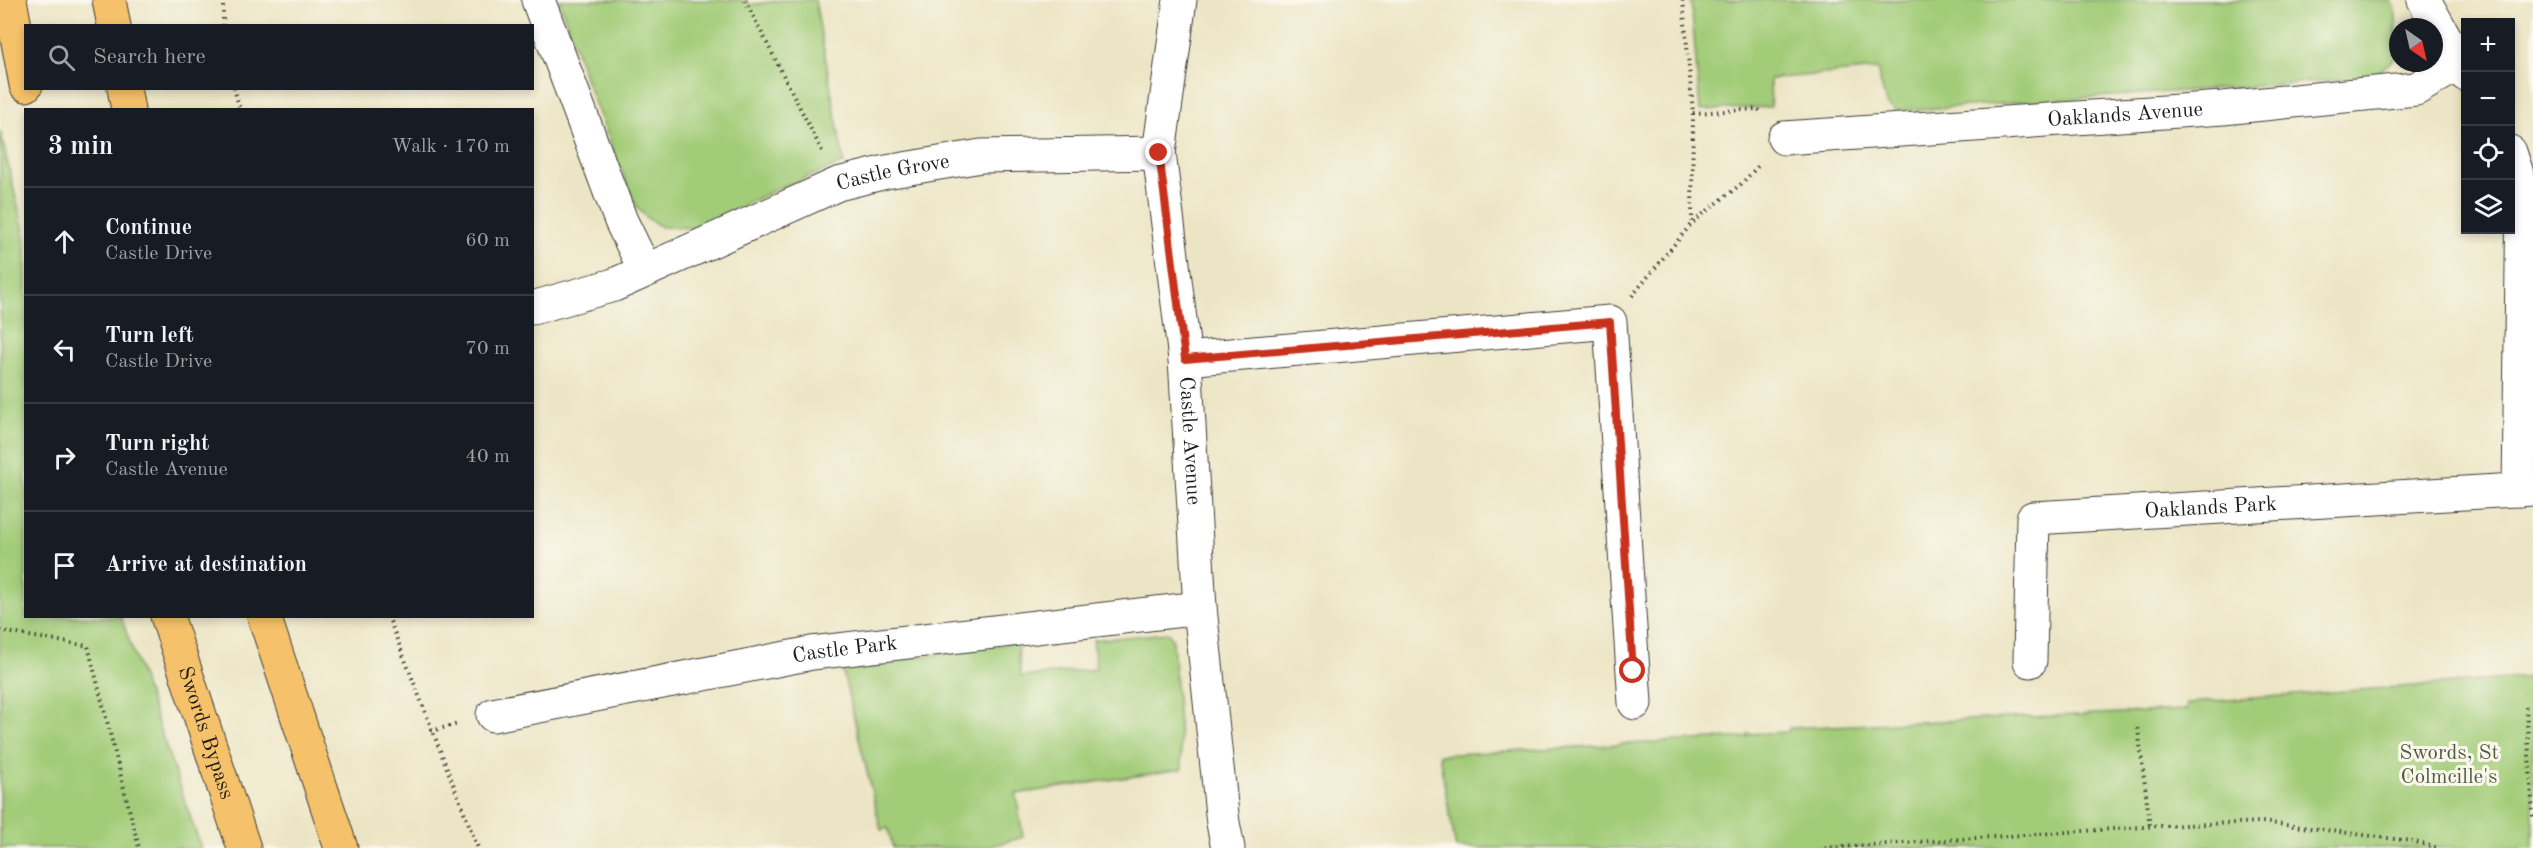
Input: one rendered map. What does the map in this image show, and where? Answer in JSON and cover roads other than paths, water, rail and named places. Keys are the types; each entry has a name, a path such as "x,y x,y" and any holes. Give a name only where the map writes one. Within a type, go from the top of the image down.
{"main road":[{"path":"10,0 24,76"},
{"path":"109,0 114,24"},
{"path":"27,90 30,108"},
{"path":"124,90 128,108"},
{"name":"Swords Bypass","path":"168,618 244,848"},
{"path":"265,618 341,848"}],"street":[{"path":"538,0 621,222 645,270"},
{"name":"Castle Avenue","path":"1180,0 1159,153 1185,359 1200,608 1222,824 1228,848"},
{"name":"Oaklands Avenue","path":"2424,0 2461,67"},
{"name":"Oaklands Avenue","path":"1784,138 2223,108 2416,89 2461,69"},
{"name":"Castle Grove","path":"534,307 614,285 838,184 905,168 981,156 1159,153"},
{"path":"2515,165 2523,192 2526,490"},
{"path":"1185,359 1610,322 1635,703"},
{"name":"Oaklands Park","path":"2030,661 2033,518 2526,490"},
{"name":"Castle Park","path":"493,715 812,652 1200,608"}],"park label":[{"name":"Swords, St Colmcille's","path":"2449,765"}]}
